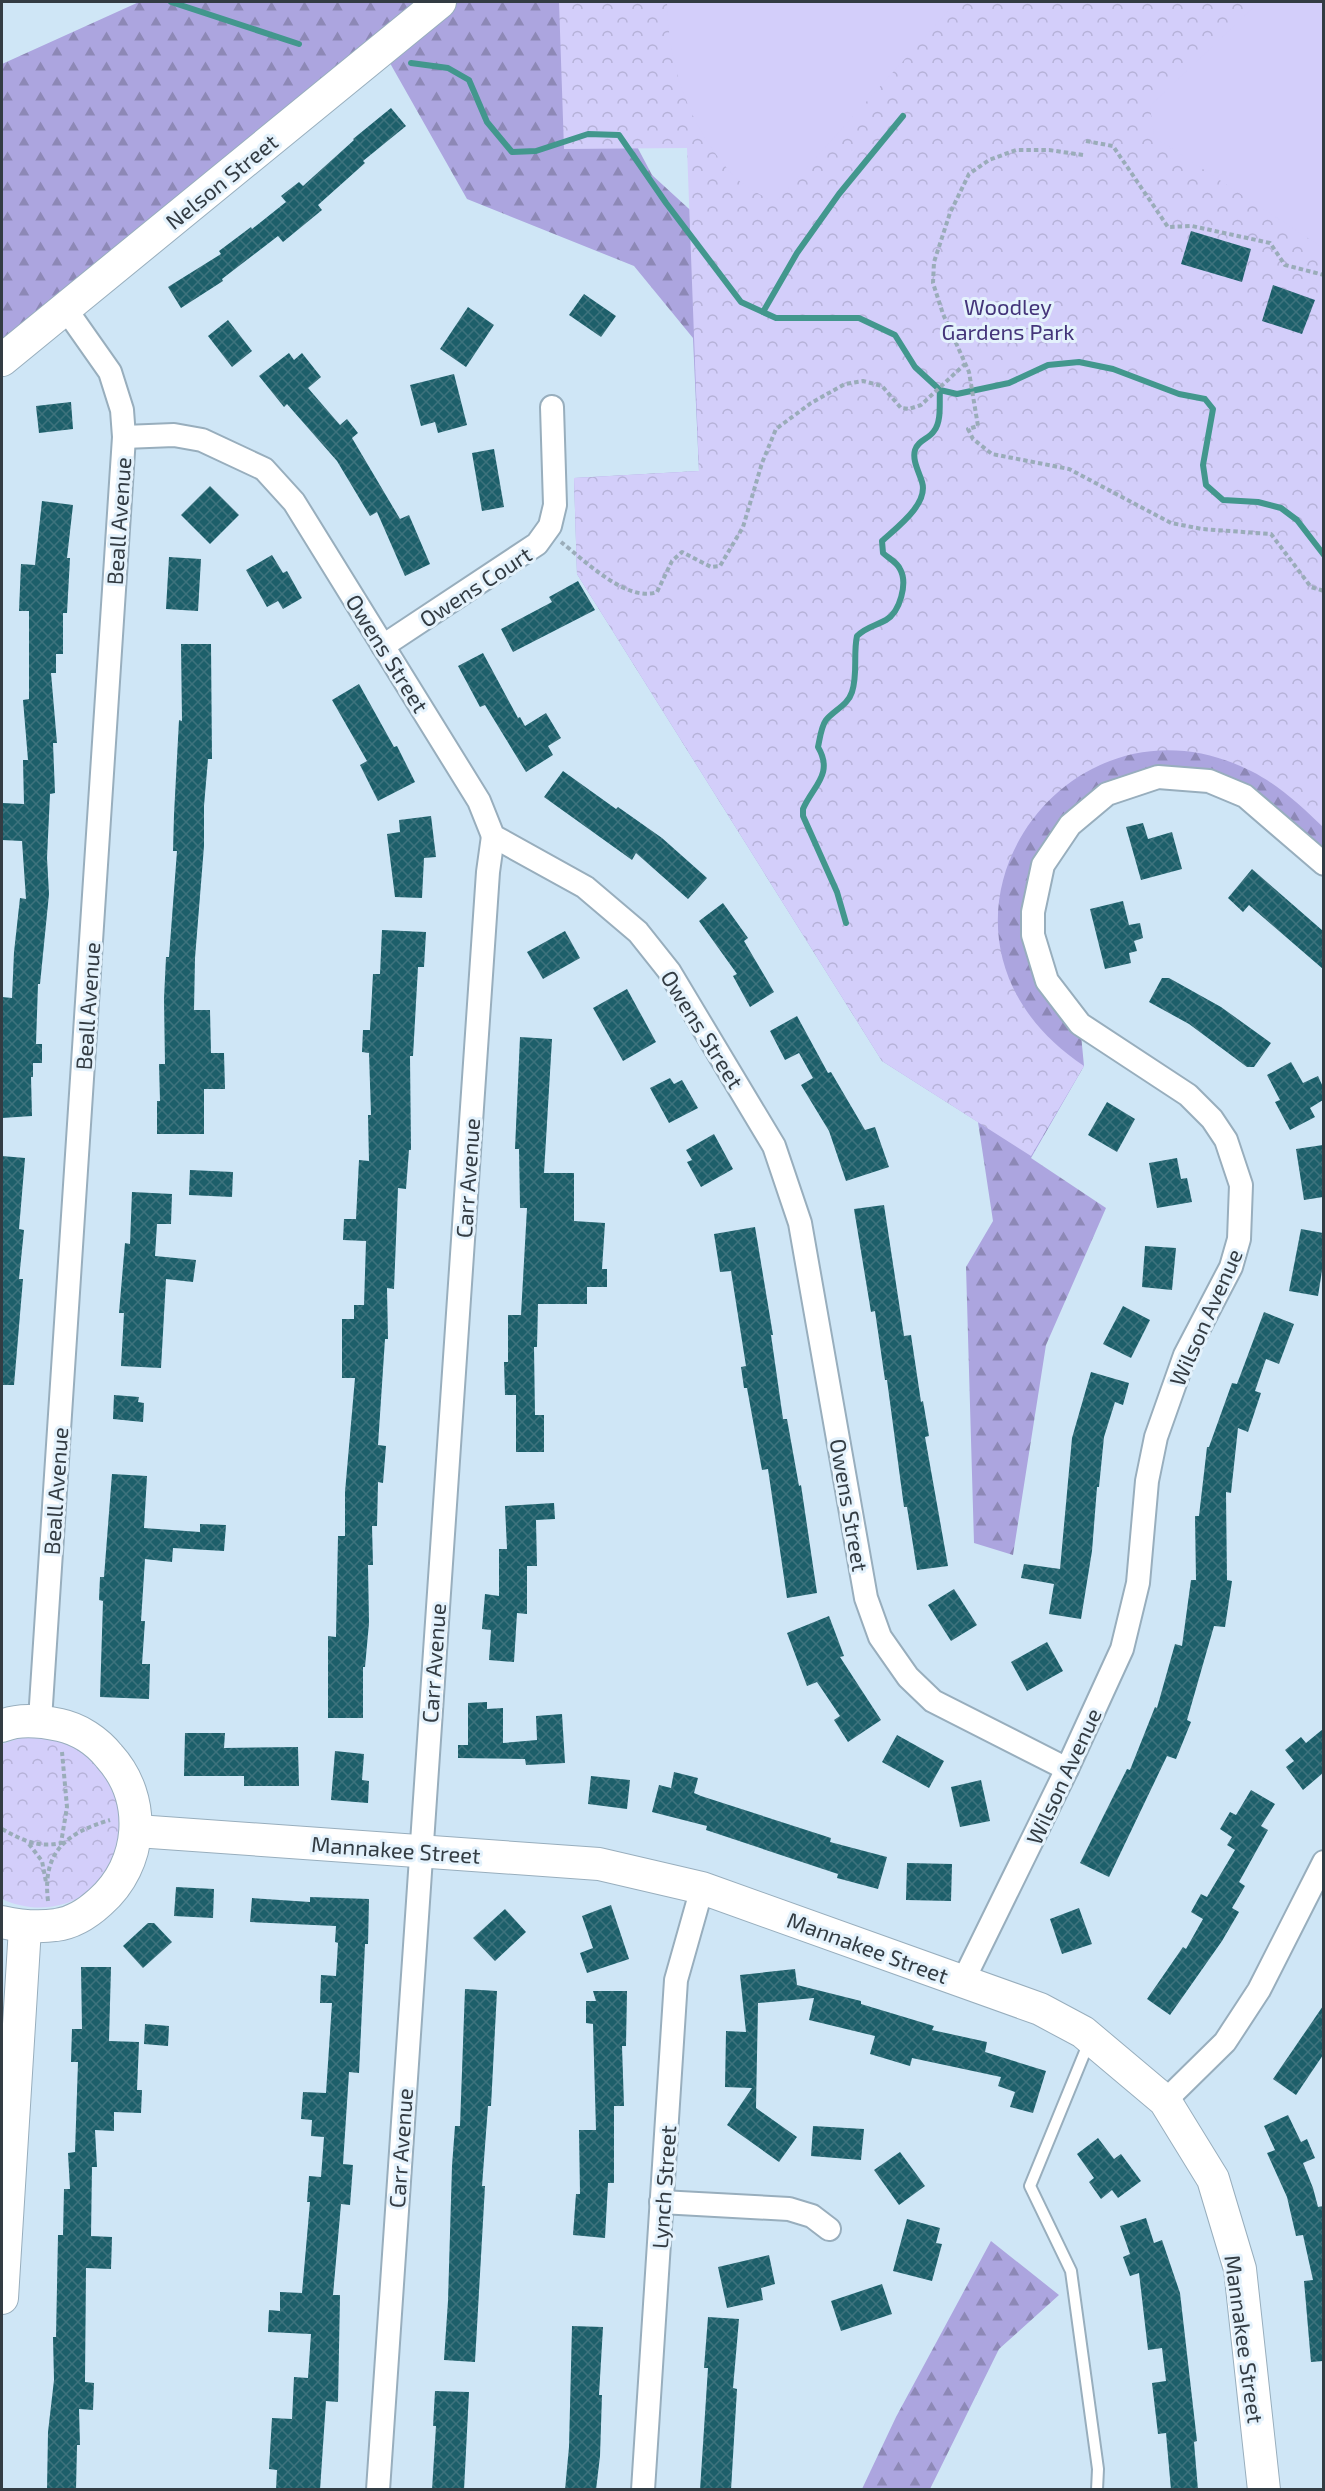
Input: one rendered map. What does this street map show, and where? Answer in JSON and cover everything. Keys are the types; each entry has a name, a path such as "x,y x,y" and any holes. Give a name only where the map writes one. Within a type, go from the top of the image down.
{"street":[{"name":"Nelson Street","path":"2,360 440,2"},
{"name":"Beall Avenue","path":"40,1720 124,437 122,410 111,372 66,308"},
{"name":"Owens Court","path":"383,646 537,544 546,531 555,505 552,407"},
{"name":"Owens Street","path":"124,437 174,435 202,440 264,469 294,502 479,801 493,836 585,887 638,932 669,971 774,1146 800,1223 866,1598 880,1637 908,1677 933,1701 1067,1769"},
{"name":"Wilson Avenue","path":"963,1981 1067,1769 1122,1649 1138,1583 1147,1481 1156,1437 1185,1355 1231,1267 1239,1239 1241,1185 1226,1140 1212,1119 1188,1095 1080,1024 1047,981 1033,935 1033,912 1043,865 1070,825 1107,794 1158,777 1209,781 1245,796 1323,864"},
{"name":"Carr Avenue","path":"378,2490 420,1850 488,872 493,836"},
{"path":"2,1726 8,1723 40,1720 71,1728 99,1744 121,1769 134,1798 127,1824 130,1863 113,1891 88,1912 58,1925 13,1925 2,2298"},
{"name":"Mannakee Street","path":"127,1824 599,1864 702,1888 1040,2009 1090,2038 1165,2101 1213,2179 1240,2269 1264,2490"},
{"path":"1165,2101 1225,2042 1259,1990 1323,1862"},
{"name":"Lynch Street","path":"643,2490 676,1980 702,1888"},
{"path":"662,2202 789,2209 812,2216 829,2229"}],"lane":[{"path":"1090,2038 1030,2186 1071,2271 1098,2469 1097,2490"}],"path":[{"path":"1086,141 1113,146 1168,227 1192,226 1270,243 1285,265 1323,275"},
{"path":"1083,155 1049,150 1016,150 989,160 969,174 944,233 934,262 933,283 969,372 978,426 968,429 973,439 992,454 1069,470 1171,523 1202,529 1271,534 1311,587 1323,591"},
{"path":"546,531 618,586 648,595 657,592 672,561 682,552 711,567 720,566 743,527 762,464 776,429 811,403 845,384 863,381 882,386 901,408 909,409 921,405 965,364"},
{"path":"46,1886 51,1863 61,1843 67,1807 62,1743"},
{"path":"2,1829 28,1843 46,1846 61,1843 96,1824 127,1824"},
{"path":"28,1843 42,1861 49,1904"}],"green space":[{"path":"139,2 561,2 652,175 855,361 1323,484 1323,864 1209,781 1107,794 1043,865 1033,935 1080,1024 1084,1066 1031,1158 1106,1208 1046,1345 1013,1555 974,1543 966,1267 993,1221 978,1122 882,1061 577,574 574,478 699,471 693,338 634,266 467,199 382,49 2,360 2,64"},
{"name":"Woodley Gardens Park","path":"559,2 1323,2 1323,827 1280,789 1251,771 1182,751 1118,758 1063,788 1023,833 1001,890 1001,951 1027,1012 1084,1066 1031,1156 882,1061 577,574 574,478 699,471 687,148 564,149"},
{"path":"667,2 948,2 949,10 775,203 737,179 704,137 693,116 677,72 668,26"},
{"path":"1259,2 1323,2 1323,248 1154,137 1150,106"},
{"path":"27,1736 59,1737 100,1760 126,1823 104,1879 72,1901 49,1907 25,1906 2,1899 2,1744"},
{"path":"991,2241 1059,2295 999,2349 930,2489 862,2489 896,2417"}],"building":[{"path":"391,108 406,126 363,161 365,163 318,205 322,210 283,242 278,236 222,279 223,281 181,308 168,287 221,254 219,251 286,202 281,196 299,182 303,186 353,139"},
{"path":"1191,231 1251,249 1242,282 1181,264"},
{"path":"1273,285 1315,300 1302,334 1262,321"},
{"path":"584,294 616,316 601,337 569,315"},
{"path":"468,307 494,325 466,367 440,349"},
{"path":"228,320 252,351 232,367 208,336"},
{"path":"289,353 294,360 302,353 321,377 308,388 340,425 347,419 358,433 352,438 400,519 409,515 430,564 405,576 377,512 370,516 337,461 287,404 284,407 259,376"},
{"path":"454,374 467,425 438,433 435,422 421,426 410,385"},
{"path":"71,402 73,429 39,433 36,406"},
{"path":"494,449 504,507 482,511 472,453"},
{"path":"210,486 239,515 210,544 181,515"},
{"path":"42,501 73,505 67,558 70,558 67,613 63,613 63,654 56,654 56,673 51,673 57,743 53,743 55,793 50,794 47,858 49,894 40,984 38,984 36,1044 42,1044 42,1063 33,1063 32,1116 2,1118 2,997 12,998 20,898 26,899 22,841 2,840 2,803 24,804 23,760 28,760 23,700 29,699 29,611 19,611 21,564 35,565"},
{"path":"272,555 283,573 287,571 302,598 283,609 278,601 267,607 246,570"},
{"path":"169,557 201,559 198,611 166,609"},
{"path":"578,581 595,610 513,652 501,629 552,602 549,597"},
{"path":"181,644 211,644 212,759 208,759 204,806 204,846 195,958 194,1010 210,1010 211,1053 224,1053 225,1089 204,1089 204,1134 157,1134 157,1101 160,1101 159,1064 165,1064 166,957 169,957 177,851 173,851 179,720 182,721"},
{"path":"483,653 518,718 520,717 525,726 546,713 561,738 548,746 553,755 526,772 485,705 480,707 458,666"},
{"path":"359,684 394,747 397,746 415,782 378,801 360,765 367,761 332,700"},
{"path":"563,771 662,838 707,878 688,899 636,853 632,860 544,797"},
{"path":"431,816 436,857 424,858 422,898 395,897 387,834 400,832 399,820"},
{"path":"1143,823 1148,839 1172,832 1182,869 1141,880 1126,827"},
{"path":"1252,869 1323,931 1323,969 1249,905 1243,912 1228,898"},
{"path":"1123,901 1129,925 1140,923 1143,938 1134,941 1137,951 1129,953 1131,963 1105,969 1090,909"},
{"path":"723,903 748,938 744,941 774,992 750,1007 733,976 737,974 699,921"},
{"path":"382,930 426,932 424,967 418,967 413,1056 410,1056 411,1150 409,1150 406,1189 398,1188 394,1289 387,1288 388,1339 385,1339 378,1445 386,1446 383,1483 378,1482 377,1526 372,1526 373,1565 368,1565 369,1623 365,1667 363,1667 363,1718 328,1718 328,1636 336,1637 338,1536 345,1536 345,1492 355,1378 342,1378 342,1319 354,1319 354,1305 364,1305 366,1241 343,1240 344,1219 356,1219 359,1160 369,1161 368,1115 371,1115 369,1053 362,1052 363,1030 370,1030 373,974 380,974"},
{"path":"565,931 580,958 543,979 527,952"},
{"path":"1162,978 1169,978 1221,1007 1271,1043 1254,1067 1247,1067 1189,1024 1149,1002"},
{"path":"627,989 656,1042 623,1061 593,1008"},
{"path":"797,1016 828,1073 831,1072 865,1130 875,1127 889,1167 846,1181 829,1131 801,1085 813,1078 799,1053 785,1060 770,1031"},
{"path":"520,1037 552,1039 544,1173 574,1173 574,1221 605,1223 602,1269 607,1269 607,1287 587,1287 587,1304 538,1304 537,1347 534,1347 535,1415 544,1415 544,1452 516,1452 516,1395 505,1395 504,1362 508,1362 508,1315 521,1315 527,1208 520,1208 519,1149 515,1149"},
{"path":"1291,1062 1303,1083 1318,1076 1323,1087 1323,1100 1310,1108 1315,1117 1290,1130 1275,1102 1280,1100 1267,1075"},
{"path":"670,1078 674,1084 682,1080 698,1108 669,1123 650,1088"},
{"path":"1107,1102 1135,1119 1117,1152 1088,1135"},
{"path":"714,1134 733,1169 701,1187 687,1162 692,1160 686,1150"},
{"path":"1323,1145 1323,1197 1304,1200 1296,1149"},
{"path":"2,1156 25,1158 19,1229 24,1230 19,1279 23,1279 14,1385 2,1385"},
{"path":"1177,1158 1181,1179 1187,1178 1192,1202 1157,1208 1149,1163"},
{"path":"190,1170 233,1172 232,1197 189,1195"},
{"path":"132,1192 172,1194 171,1224 157,1224 155,1256 196,1260 193,1282 166,1279 161,1368 121,1366 124,1313 119,1313 125,1243 130,1244"},
{"path":"884,1205 904,1336 911,1335 921,1402 923,1401 929,1436 925,1437 948,1566 917,1570 907,1507 904,1507 887,1380 885,1380 875,1311 871,1312 854,1209"},
{"path":"755,1227 773,1335 771,1335 783,1419 787,1419 799,1486 801,1485 817,1593 787,1598 768,1469 762,1470 747,1388 744,1388 741,1367 746,1366 731,1271 720,1272 714,1234"},
{"path":"1301,1229 1323,1233 1323,1264 1318,1296 1289,1291"},
{"path":"1145,1246 1176,1248 1172,1290 1142,1287"},
{"path":"1123,1306 1150,1320 1131,1358 1103,1344"},
{"path":"1264,1312 1294,1324 1279,1364 1266,1359 1255,1391 1261,1393 1248,1432 1238,1428 1231,1493 1226,1492 1227,1580 1232,1581 1225,1627 1214,1626 1187,1720 1191,1722 1176,1759 1167,1756 1109,1877 1080,1863 1127,1769 1130,1770 1155,1707 1157,1708 1175,1644 1182,1646 1191,1580 1196,1580 1195,1516 1199,1516 1207,1447 1209,1447 1232,1383 1237,1384"},
{"path":"1091,1372 1129,1383 1123,1405 1115,1402 1104,1437 1092,1551 1081,1619 1049,1614 1054,1584 1021,1578 1024,1564 1060,1569 1072,1438"},
{"path":"114,1395 139,1397 138,1402 144,1403 143,1422 113,1419"},
{"path":"112,1474 147,1476 144,1528 200,1532 200,1524 226,1525 224,1551 173,1548 172,1562 145,1559 141,1621 145,1621 142,1664 150,1664 149,1699 100,1697 103,1601 99,1600 100,1577 104,1577"},
{"path":"554,1503 555,1519 536,1520 537,1566 527,1566 527,1614 517,1613 514,1662 489,1660 491,1630 482,1629 485,1594 499,1596 499,1549 507,1549 505,1506"},
{"path":"954,1589 977,1625 951,1641 928,1605"},
{"path":"829,1616 844,1656 840,1657 881,1720 848,1742 834,1720 840,1716 817,1682 807,1686 787,1633"},
{"path":"1047,1642 1063,1671 1027,1691 1011,1662"},
{"path":"487,1702 487,1709 503,1708 503,1743 537,1740 536,1716 562,1714 565,1763 526,1765 525,1759 458,1758 458,1745 468,1745 468,1703"},
{"path":"1323,1729 1323,1773 1303,1790 1286,1767 1294,1761 1285,1750 1301,1737 1306,1743"},
{"path":"185,1733 225,1733 224,1748 298,1747 299,1786 244,1786 244,1776 184,1776"},
{"path":"897,1735 944,1761 929,1788 882,1762"},
{"path":"335,1751 364,1754 362,1780 369,1781 368,1803 331,1800"},
{"path":"674,1772 698,1778 694,1793 701,1796 831,1838 830,1842 887,1857 878,1889 837,1878 838,1874 706,1830 707,1826 652,1812 659,1785 671,1788"},
{"path":"591,1776 630,1780 627,1809 588,1804"},
{"path":"981,1780 990,1821 960,1827 951,1787"},
{"path":"1251,1790 1275,1804 1261,1826 1268,1830 1239,1882 1245,1886 1232,1908 1239,1912 1222,1941 1170,2015 1147,1999 1183,1947 1186,1949 1203,1919 1191,1912 1201,1894 1207,1897 1235,1850 1227,1845 1232,1837 1220,1829 1230,1812 1236,1815"},
{"path":"907,1863 952,1864 951,1901 906,1900"},
{"path":"176,1887 214,1889 213,1918 174,1916"},
{"path":"310,1897 369,1899 368,1944 365,1944 359,2073 349,2072 343,2164 353,2165 350,2205 341,2204 333,2295 340,2295 338,2402 326,2401 320,2490 276,2490 277,2470 269,2469 272,2418 292,2419 294,2377 308,2378 311,2334 268,2332 269,2310 280,2311 280,2292 302,2293 310,2202 307,2202 309,2176 321,2177 324,2137 311,2136 312,2120 301,2119 303,2092 326,2093 332,2003 320,2003 321,1975 336,1976 338,1943 335,1942 336,1926 250,1922 252,1898 310,1902"},
{"path":"611,1905 629,1959 587,1973 580,1953 593,1948 582,1916"},
{"path":"1079,1908 1092,1944 1062,1954 1050,1919"},
{"path":"505,1909 526,1932 495,1961 473,1938"},
{"path":"148,1923 154,1923 172,1942 143,1968 123,1946"},
{"path":"81,1967 111,1967 109,2041 139,2042 137,2090 142,2090 141,2113 114,2112 114,2131 95,2130 97,2167 92,2167 91,2236 112,2237 111,2269 86,2268 85,2382 94,2383 93,2410 79,2409 80,2445 77,2445 76,2490 47,2490 48,2432 54,2380 53,2337 56,2337 58,2235 63,2235 64,2189 70,2189 68,2153 75,2152 78,2062 71,2062 72,2029 82,2029"},
{"path":"795,1969 797,1985 861,2001 861,2004 934,2026 932,2030 987,2042 985,2052 1046,2071 1033,2113 1010,2107 1015,2092 998,2086 1001,2077 912,2058 910,2066 870,2054 875,2036 809,2020 814,1998 758,2003 756,2108 797,2137 779,2162 727,2125 752,2088 725,2087 726,2031 746,2032 740,1975"},
{"path":"465,1989 497,1991 491,2106 488,2106 482,2186 485,2186 475,2362 444,2360 452,2166 455,2126 460,2126"},
{"path":"593,1991 627,1991 626,2046 622,2046 624,2106 614,2106 614,2183 608,2183 605,2238 573,2235 576,2194 580,2194 579,2130 596,2130 593,2024 586,2023 586,2001 596,2001"},
{"path":"1323,2006 1323,2055 1296,2095 1273,2079"},
{"path":"145,2024 169,2026 168,2046 144,2044"},
{"path":"1288,2115 1301,2142 1307,2139 1315,2158 1303,2163 1318,2207 1323,2206 1323,2361 1311,2362 1304,2281 1313,2280 1303,2235 1296,2236 1287,2197 1267,2153 1275,2150 1264,2126"},
{"path":"813,2126 864,2129 861,2160 811,2156"},
{"path":"1098,2138 1114,2159 1121,2154 1141,2181 1118,2198 1112,2190 1101,2199 1089,2182 1094,2178 1077,2154"},
{"path":"900,2152 925,2186 899,2205 874,2170"},
{"path":"1146,2218 1154,2243 1162,2240 1180,2293 1197,2441 1194,2442 1198,2490 1171,2490 1166,2433 1158,2434 1152,2383 1166,2381 1162,2348 1148,2350 1139,2273 1130,2276 1123,2257 1130,2254 1120,2226"},
{"path":"907,2219 940,2228 936,2243 942,2244 932,2281 893,2271"},
{"path":"769,2255 775,2284 761,2288 763,2300 727,2308 718,2267"},
{"path":"882,2284 892,2314 841,2331 831,2301"},
{"path":"708,2317 739,2319 733,2388 737,2389 731,2490 700,2490 708,2368 704,2368"},
{"path":"572,2326 603,2327 599,2395 602,2395 600,2456 596,2490 565,2490 569,2447"},
{"path":"435,2391 469,2392 464,2490 432,2490 436,2426 433,2426"}],"waterway":[{"path":"171,2 299,44"},
{"path":"411,63 448,68 469,80 487,122 512,152 536,151 588,134 619,135 666,203 741,302 776,318 859,318 895,335 915,367 940,390 957,394 1009,383 1048,365 1079,362 1113,369 1179,394 1205,399 1213,409 1203,465 1206,485 1223,500 1258,502 1281,508 1297,520 1324,555"},
{"path":"763,312 797,253 839,194 903,116"},
{"path":"846,923 837,892 803,816 803,809 823,772 824,765 818,747 823,726 829,716 844,704 852,692 857,636 886,620 899,604 903,589 902,575 897,564 883,553 882,541 910,515 921,499 922,482 914,454 919,444 937,427 940,390"}]}
